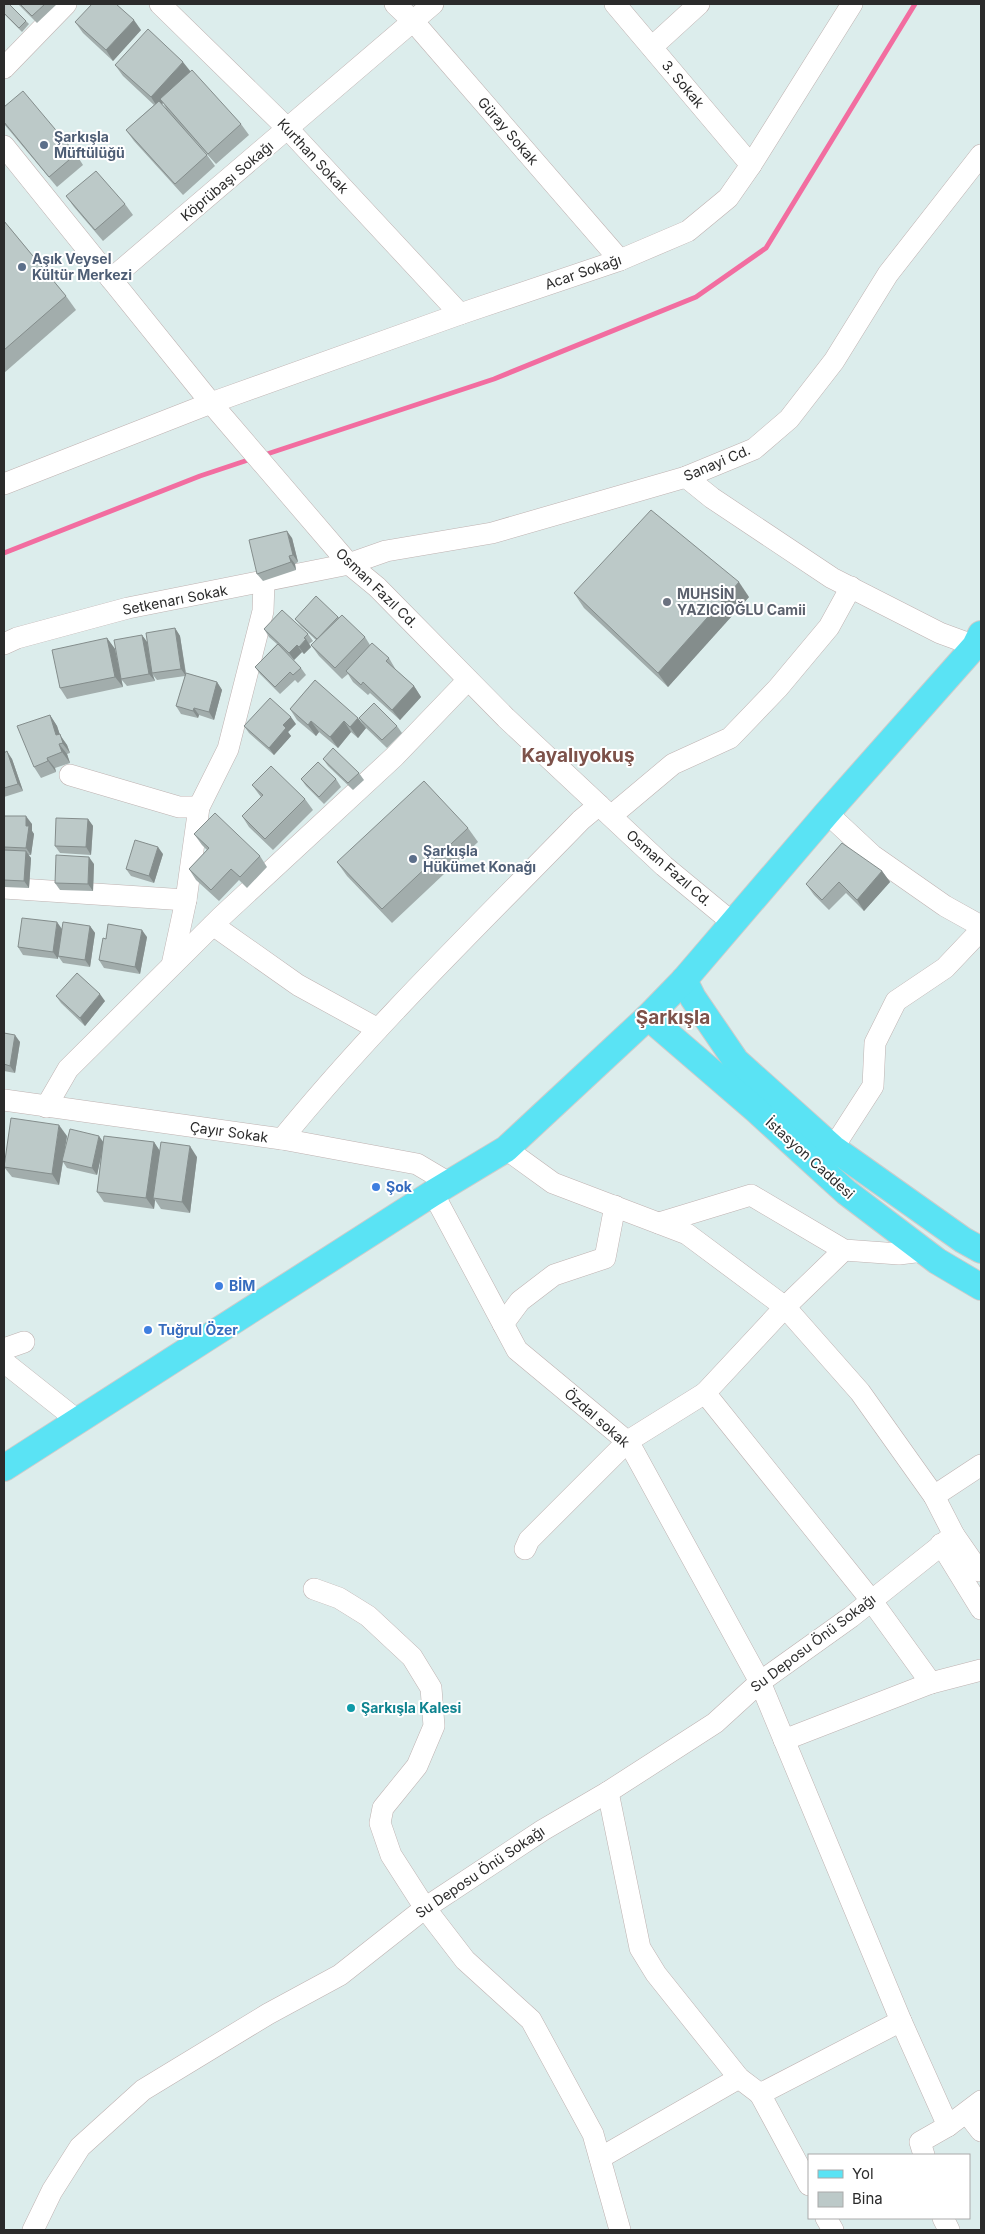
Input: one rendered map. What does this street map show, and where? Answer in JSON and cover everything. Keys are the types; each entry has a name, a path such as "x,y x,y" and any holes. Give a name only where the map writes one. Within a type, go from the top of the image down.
{"main road":[{"path":"4,1468 441,1188 506,1149 648,1017 684,980 827,814 979,643"},
{"name":"İstasyon Caddesi","path":"684,980 693,998 736,1061 833,1148 963,1240 981,1250"},
{"name":"İstasyon Caddesi","path":"648,1017 756,1110 846,1192 923,1251 981,1287"},
{"path":"4,1482 77,1420"}],"street":[{"path":"4,68 66,4"},
{"name":"Kurthan Sokak","path":"160,4 288,129 460,314"},
{"name":"Güray Sokak","path":"395,4 413,21 620,260"},
{"name":"Köprübaşı Sokağı","path":"110,279 433,4"},
{"name":"3. Sokak","path":"615,4 751,165"},
{"path":"652,47 699,4"},
{"name":"Acar Sokağı","path":"215,408 460,314 620,260 688,232 728,198 751,165 852,4"},
{"name":"Osman Fazıl Cd.","path":"4,146 215,408 349,564 377,587 468,680 605,811 664,866 733,923"},
{"name":"Sanayi Cd.","path":"349,564 386,551 492,533 686,477 754,449 789,419 834,361 888,274 981,155"},
{"path":"4,484 215,408"},
{"path":"686,477 712,498 824,573 940,633 979,643"},
{"name":"Setkenarı Sokak","path":"4,644 17,638 128,608 349,564"},
{"path":"172,965 186,900 199,807 228,749 263,611 264,582"},
{"path":"282,1139 330,1080 581,820 605,811 674,764 730,738 778,688 829,627 851,588"},
{"path":"46,1107 68,1068 172,965 394,756 468,680"},
{"path":"70,775 179,807 199,807"},
{"path":"827,814 872,855 945,906 981,928 945,968 896,1001 874,1043 873,1086 833,1148"},
{"path":"4,888 186,900"},
{"path":"214,925 298,985 378,1029"},
{"name":"Çayır Sokak","path":"4,1100 282,1139 417,1164 441,1188"},
{"path":"506,1149 554,1183 687,1234 785,1307 860,1392 934,1496 947,1540 981,1609"},
{"name":"Özdal sokak","path":"441,1188 503,1324 517,1350 628,1441 760,1682 901,2021 948,2126"},
{"path":"659,1223 751,1195 844,1250 900,1254 923,1251"},
{"path":"503,1324 520,1301 554,1275 605,1258 614,1206"},
{"path":"525,1549 529,1540 628,1441 705,1392 785,1307 844,1250"},
{"path":"4,1362 77,1420"},
{"path":"705,1392 871,1600 931,1682"},
{"path":"934,1496 981,1465"},
{"path":"947,1540 979,1571 981,1569"},
{"name":"Su Deposu Önü Sokağı","path":"33,2230 52,2191 80,2147 143,2090 268,2014 340,1975 425,1908 543,1830 608,1792 714,1723 760,1682 871,1600 947,1540"},
{"path":"314,1589 339,1598 368,1616 412,1657 431,1688 434,1726 417,1766 383,1808 380,1823 391,1855 425,1908 465,1960 531,2020 593,2134 620,2230"},
{"path":"784,1740 931,1682 981,1670"},
{"path":"608,1792 640,1948 656,1974 739,2078 760,2094 808,2183"},
{"path":"760,2094 901,2021"},
{"path":"600,2158 739,2078"},
{"path":"924,2154 920,2142 948,2126 974,2107 981,2131"},
{"path":"827,2219 833,2230"}],"building":[{"path":"9,4 26,21 19,28 4,13 4,6"},
{"path":"20,4 45,4 32,16"},
{"path":"92,4 116,4 134,20 106,50 75,22"},
{"path":"148,29 183,62 151,97 115,65"},
{"path":"192,70 241,124 208,154 160,99"},
{"name":"Şarkışla Müftülüğü","path":"23,91 76,154 49,177 4,122 4,107"},
{"path":"159,101 207,155 175,184 126,130"},
{"path":"96,171 125,204 95,230 66,196"},
{"name":"Aşık Veysel Kültür Merkezi","path":"4,221 66,296 4,350"},
{"name":"MUHSİN YAZICIOĞLU Camii","path":"651,510 739,582 658,673 574,593"},
{"path":"287,531 293,555 289,556 291,562 257,574 249,540"},
{"path":"316,596 338,617 317,639 295,619"},
{"path":"282,610 308,634 299,647 297,645 289,653 264,629"},
{"path":"342,615 365,637 335,668 311,645"},
{"path":"175,628 181,669 152,673 146,633"},
{"path":"142,635 149,674 121,679 114,640"},
{"path":"107,638 115,677 60,688 52,650"},
{"path":"372,643 389,658 386,661 414,686 392,710 363,682 361,685 346,671"},
{"path":"278,644 301,668 293,675 290,672 275,687 255,667"},
{"path":"186,673 217,682 209,712 194,708 193,711 176,706"},
{"path":"315,680 358,718 350,727 344,721 330,737 311,721 308,725 290,709"},
{"path":"270,698 291,717 283,725 286,728 269,748 244,726"},
{"path":"374,703 397,726 382,740 359,718"},
{"path":"50,715 56,735 60,734 63,743 59,744 62,752 47,758 48,761 34,767 17,726"},
{"path":"333,748 359,773 348,783 323,759"},
{"path":"7,751 18,784 4,788 4,753"},
{"path":"318,762 336,779 319,797 301,779"},
{"path":"271,766 305,799 265,839 242,816 263,795 252,785"},
{"name":"Şarkışla Hükümet Konağı","path":"424,781 468,828 382,909 337,862"},
{"path":"215,813 260,856 240,877 231,869 211,890 189,869 209,848 194,834"},
{"path":"4,816 26,816 26,826 29,826 26,848 4,847"},
{"path":"56,818 88,819 86,847 55,846"},
{"path":"135,840 158,847 149,876 126,869"},
{"path":"842,843 882,871 857,900 839,882 822,900 806,884"},
{"path":"4,850 26,851 24,881 4,880"},
{"path":"56,855 89,857 88,884 55,883"},
{"path":"22,918 57,922 53,952 18,947"},
{"path":"63,922 90,926 85,960 58,956"},
{"path":"108,924 142,930 135,967 99,960 103,938 106,939"},
{"path":"77,973 100,994 80,1018 56,996"},
{"path":"4,1033 15,1035 10,1066 4,1064"},
{"path":"11,1118 59,1125 52,1174 4,1167"},
{"path":"70,1129 99,1136 92,1168 62,1161"},
{"path":"104,1136 154,1142 146,1198 97,1192"},
{"path":"161,1142 190,1146 182,1202 153,1198"}],"waterway":[{"path":"264,455 494,379 696,297 766,248 915,4"},
{"path":"4,553 200,476 251,459"}],"place":[{"name":"Şarkışla Müftülüğü","path":"44,145"},
{"name":"Aşık Veysel Kültür Merkezi","path":"22,267"},
{"name":"MUHSİN YAZICIOĞLU Camii","path":"667,602"},
{"name":"Şarkışla Hükümet Konağı","path":"413,859"},
{"name":"Şok","path":"376,1187"},
{"name":"BİM","path":"219,1286"},
{"name":"Tuğrul Özer","path":"148,1330"},
{"name":"Şarkışla Kalesi","path":"351,1708"}],"district":[{"name":"Kayalıyokuş","path":"578,755"},
{"name":"Şarkışla","path":"673,1017"}]}
